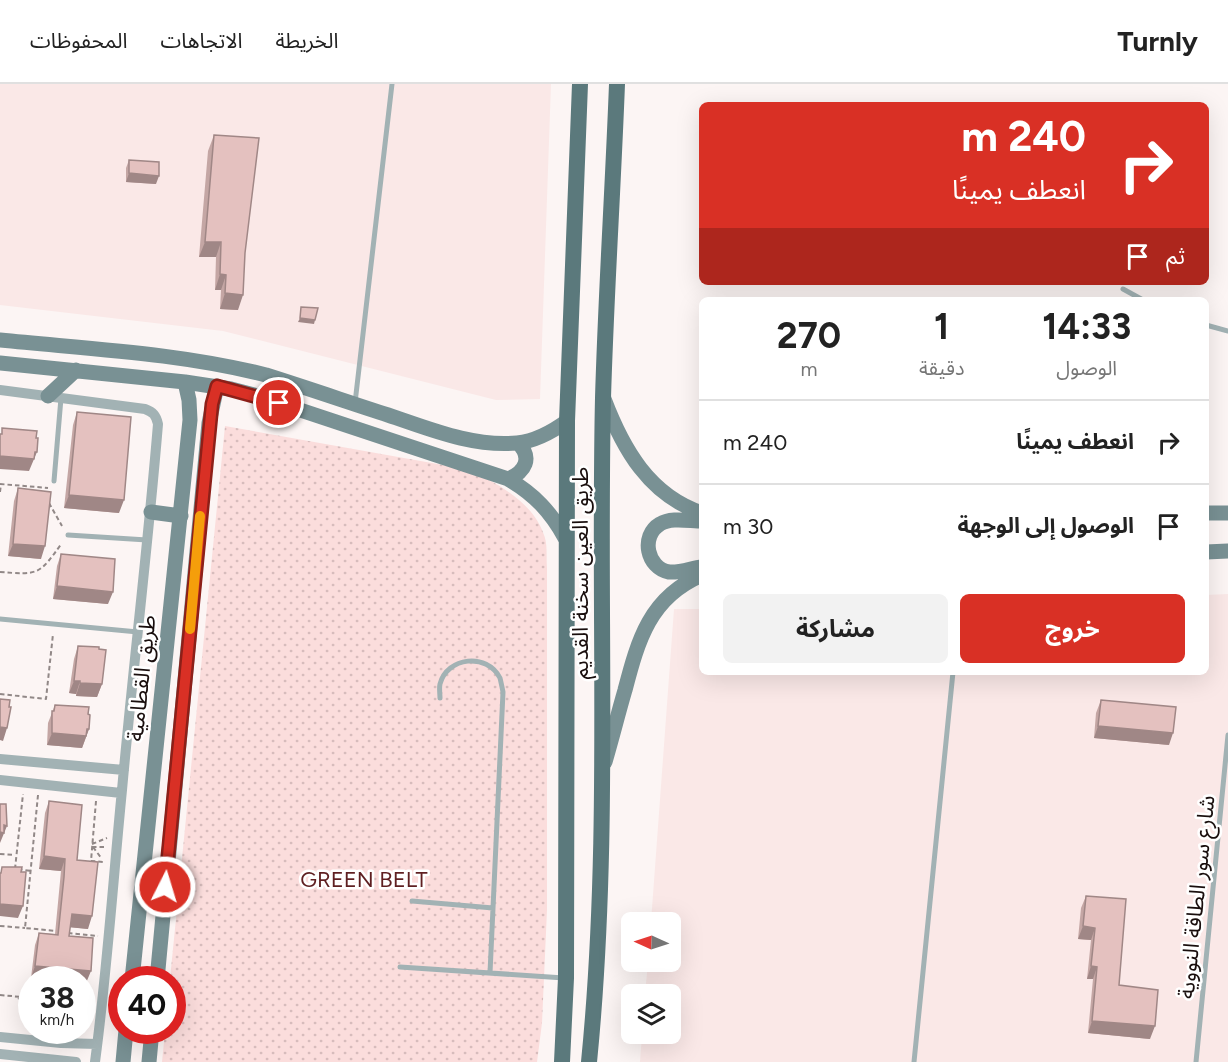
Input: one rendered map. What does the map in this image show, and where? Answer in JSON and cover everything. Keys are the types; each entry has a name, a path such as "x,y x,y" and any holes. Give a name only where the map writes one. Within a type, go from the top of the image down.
{"main road":[{"name":"طريق العين سخنة القديم","path":"562,1062 566,978 567,421 580,84"},
{"name":"طريق العين سخنة القديم","path":"589,1062 601,888 603,399 617,84"}],"street":[{"path":"0,340 221,364 266,375 466,440 518,443 552,432 567,421"},
{"path":"0,363 185,381 217,386 269,400 508,479 536,498 548,510 565,538"},
{"path":"55,397 76,370"},
{"name":"طريق القطامية","path":"133,966 190,420 185,381"},
{"name":"طريق القطامية","path":"158,966 210,413 217,386"},
{"path":"0,390 145,409 152,411 158,423 151,512 121,793 110,937 95,1062"},
{"path":"603,399 625,446 650,481 668,496 699,512"},
{"path":"508,479 523,470 526,464 526,456 518,443"},
{"path":"151,512 181,516"},
{"path":"1209,513 1228,513"},
{"path":"699,521 668,521 660,524 653,530 648,546 649,555 661,569 670,572 699,568"},
{"path":"1209,552 1228,551"},
{"path":"602,777 638,642 660,605 676,590 699,577"},
{"path":"0,759 124,770"},
{"path":"0,780 121,793"},
{"path":"0,1036 61,1043 97,1044"},
{"path":"0,1054 76,1062"},
{"path":"124,1055 150,1057"}],"lane":[{"path":"355,404 392,84"},
{"path":"1123,289 1138,297"},
{"path":"1209,326 1228,331"},
{"path":"54,481 55,397"},
{"path":"68,535 148,540"},
{"path":"0,619 138,632"},
{"path":"440,699 440,684 447,670 460,662 475,660 489,666 499,677 503,692 490,973"},
{"path":"914,1062 952,675"},
{"name":"شارع سور الطاقة النووية","path":"1196,1062 1228,735"},
{"path":"412,901 493,908"},
{"path":"400,967 566,978"}],"path":[{"path":"0,492 0,484 47,488 54,481"},
{"path":"47,488 48,495"},
{"path":"0,572 25,574 40,571 68,535 48,501"},
{"path":"0,694 46,699 55,624"},
{"path":"15,869 24,782"},
{"path":"25,928 39,784"},
{"path":"92,847 104,862 91,861 92,847 97,790"},
{"path":"0,854 16,855"},
{"path":"8,868 31,871"},
{"path":"0,926 57,932"},
{"path":"67,933 110,937"},
{"path":"0,995 18,996"}],"shaded area":[{"path":"0,84 551,84 540,399 496,400 223,331 0,305"},
{"path":"1228,594 1228,1062 640,1062 641,1044 681,1044 681,984 646,984 647,972 681,972 681,912 652,912 674,609 699,609 699,675 1209,675 1209,595"}],"green space":[{"name":"GREEN BELT","path":"225,426 471,470 514,496 539,523 546,543 547,910 542,1023 537,1062 162,1062 164,1044 186,1044 186,966 171,966"}],"building":[{"path":"214,135 259,138 245,253 243,295 225,293 226,275 220,274 221,242 205,242"},
{"path":"129,160 159,162 159,176 129,173"},
{"path":"301,307 318,308 315,320 300,318"},
{"path":"77,412 131,417 124,500 69,495"},
{"path":"2,428 37,431 37,452 35,452 34,459 0,456"},
{"path":"18,488 51,492 45,546 13,544"},
{"path":"61,554 115,559 113,592 57,586"},
{"path":"78,646 99,647 99,649 106,650 102,684 74,681"},
{"path":"0,699 10,700 7,728 0,727"},
{"path":"1101,700 1176,707 1173,733 1098,726"},
{"path":"55,705 89,707 89,729 87,729 86,736 52,733 52,711"},
{"path":"49,801 82,805 77,860 98,862 92,916 72,914 69,936 93,938 91,966 35,966 39,933 58,935 64,877 65,859 44,856"},
{"path":"0,804 6,804 7,826 4,825 4,833 0,832"},
{"path":"2,867 22,867 21,872 26,872 23,906 0,904"},
{"path":"1086,896 1126,899 1119,985 1158,990 1155,1026 1092,1021 1097,967 1091,966 1095,928 1083,926"}],"slow traffic":[{"path":"190,629 200,516"}],"route":[{"path":"165,887 212,404 217,386 279,403"}]}
